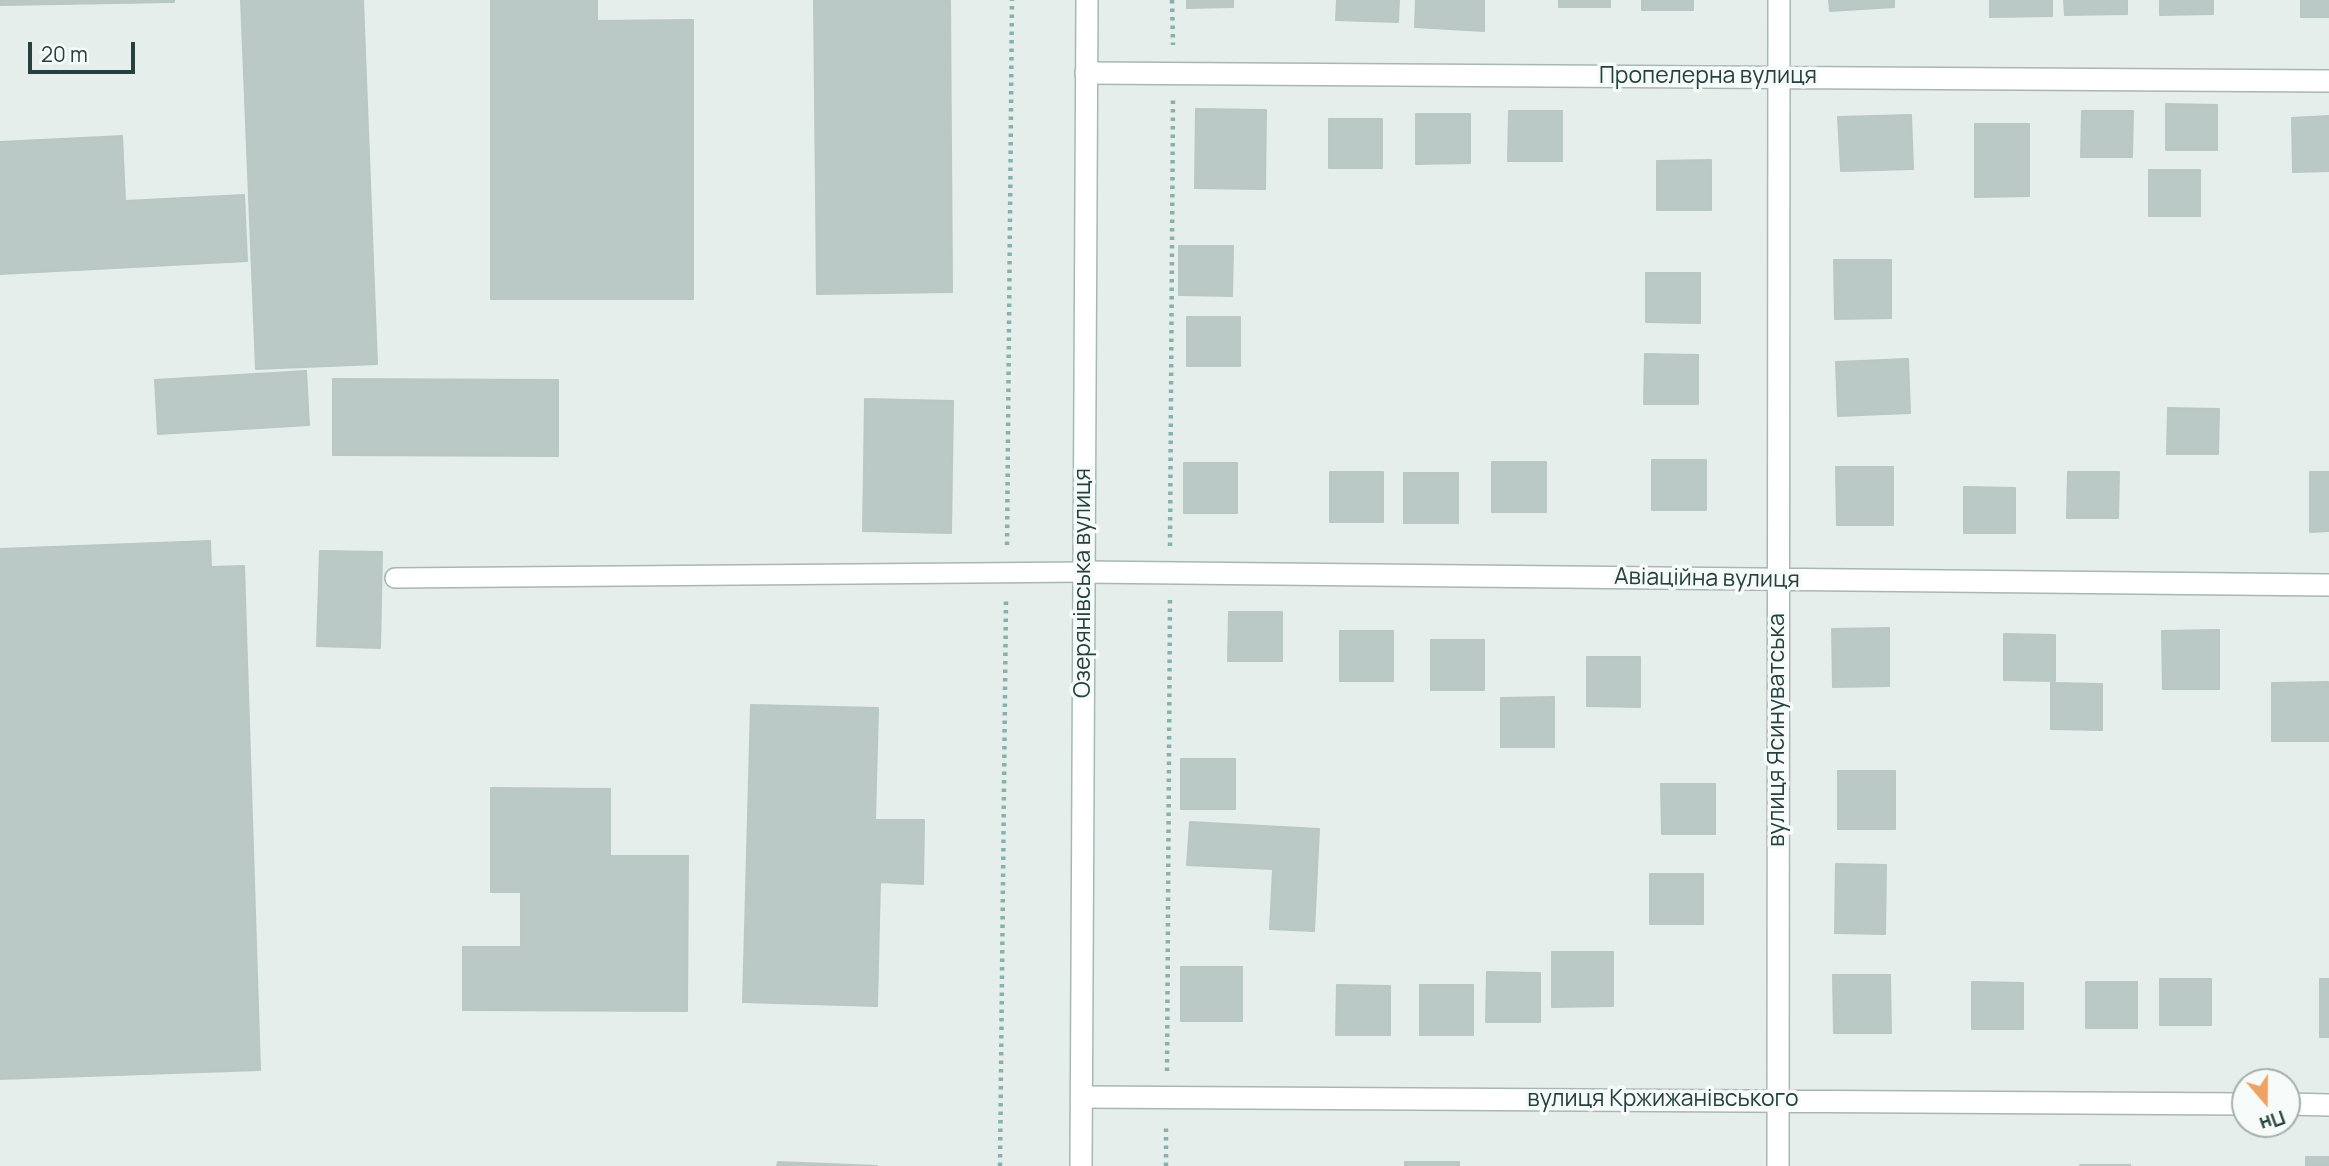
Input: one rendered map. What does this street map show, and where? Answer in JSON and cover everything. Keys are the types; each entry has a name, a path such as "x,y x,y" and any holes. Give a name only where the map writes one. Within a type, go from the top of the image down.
{"street":[{"name":"Озерянівська вулиця","path":"1080,1166 1087,0"},
{"name":"вулиця Ясинуватська","path":"1778,1166 1780,0"},
{"name":"Пропелерна вулиця","path":"1086,73 2329,81"},
{"name":"Авіаційна вулиця","path":"1084,572 2329,585"},
{"name":"вулиця Кржижанівського","path":"1082,1097 2231,1104"},
{"path":"2301,1104 2329,1105"}],"lane":[{"path":"395,578 1084,572"}],"building":[{"path":"0,0 174,0 174,2 0,5"},
{"path":"241,0 363,0 377,364 256,369"},
{"path":"491,0 597,0 597,21 693,20 693,299 491,299"},
{"path":"814,0 950,0 952,292 817,294"},
{"path":"1187,0 1233,0 1233,7 1187,8"},
{"path":"1337,0 1399,0 1398,22 1336,20"},
{"path":"1416,0 1484,0 1484,31 1415,27"},
{"path":"1559,0 1610,0 1610,7 1559,7"},
{"path":"1642,0 1693,0 1693,10 1642,10"},
{"path":"1829,0 1894,0 1894,7 1830,11"},
{"path":"1990,0 2052,0 2052,16 1990,17"},
{"path":"2064,0 2127,0 2127,14 2065,15"},
{"path":"2160,0 2213,0 2213,14 2160,15"},
{"path":"2301,0 2329,0 2329,17 2301,17"},
{"path":"2166,104 2217,105 2217,150 2166,150"},
{"path":"1196,109 1266,110 1265,189 1195,188"},
{"path":"1509,111 1562,111 1562,161 1508,161"},
{"path":"2082,111 2133,111 2132,157 2081,157"},
{"path":"1416,114 1470,114 1470,163 1416,164"},
{"path":"1911,115 1913,169 1841,171 1838,117"},
{"path":"2329,116 2329,171 2293,172 2292,118"},
{"path":"1329,119 1382,119 1382,168 1329,168"},
{"path":"1975,124 2029,124 2029,196 1975,197"},
{"path":"122,136 125,201 244,195 247,261 0,274 0,142"},
{"path":"1711,160 1711,210 1657,210 1657,161"},
{"path":"2149,170 2200,170 2200,216 2149,216"},
{"path":"1179,246 1233,246 1232,296 1179,295"},
{"path":"1834,260 1891,260 1891,318 1835,319"},
{"path":"1646,273 1700,273 1700,323 1646,322"},
{"path":"1187,317 1240,317 1240,366 1187,366"},
{"path":"1645,354 1698,355 1698,404 1644,404"},
{"path":"1908,359 1910,413 1838,416 1836,362"},
{"path":"306,371 309,425 158,434 155,380"},
{"path":"333,379 558,380 558,456 333,455"},
{"path":"865,399 953,401 951,533 863,531"},
{"path":"2168,408 2219,409 2218,454 2167,454"},
{"path":"1652,460 1706,460 1706,510 1652,510"},
{"path":"1492,462 1546,462 1546,512 1492,512"},
{"path":"1184,463 1237,463 1237,513 1184,513"},
{"path":"1836,467 1893,467 1893,525 1837,525"},
{"path":"1330,472 1383,472 1383,522 1330,522"},
{"path":"2068,472 2119,472 2118,518 2067,518"},
{"path":"2310,472 2329,472 2329,531 2310,532"},
{"path":"1404,473 1458,473 1458,523 1404,523"},
{"path":"1964,487 2015,488 2015,533 1964,533"},
{"path":"210,541 211,567 244,566 260,1070 0,1079 0,549"},
{"path":"320,551 382,552 380,648 317,646"},
{"path":"1229,612 1282,612 1282,661 1228,661"},
{"path":"1889,628 1889,686 1833,687 1832,629"},
{"path":"2219,630 2219,689 2163,689 2162,631"},
{"path":"1340,631 1393,631 1393,681 1340,681"},
{"path":"2004,634 2055,635 2055,681 2004,680"},
{"path":"1431,640 1484,640 1484,690 1431,690"},
{"path":"1587,657 1640,657 1640,707 1587,706"},
{"path":"2328,682 2329,741 2272,741 2272,683"},
{"path":"2051,683 2102,684 2102,730 2051,729"},
{"path":"1554,697 1554,747 1501,747 1501,698"},
{"path":"751,705 878,708 875,820 924,820 923,884 880,882 877,1006 743,1002"},
{"path":"1181,759 1235,759 1235,809 1181,809"},
{"path":"1838,771 1895,771 1895,829 1838,829"},
{"path":"1661,784 1715,784 1715,834 1662,834"},
{"path":"491,788 610,789 610,856 688,856 687,1011 463,1010 463,947 521,947 521,892 491,892"},
{"path":"1190,822 1319,829 1314,931 1270,929 1273,869 1187,865"},
{"path":"1836,864 1886,865 1885,934 1835,933"},
{"path":"1650,874 1703,874 1703,924 1650,924"},
{"path":"1552,952 1613,952 1613,1006 1552,1007"},
{"path":"1181,967 1242,967 1242,1021 1181,1021"},
{"path":"1487,972 1540,973 1540,1022 1486,1022"},
{"path":"1833,975 1890,975 1891,1033 1834,1033"},
{"path":"2160,979 2211,979 2211,1025 2160,1025"},
{"path":"2320,979 2329,979 2329,1037 2320,1037"},
{"path":"1972,982 2023,983 2023,1029 1972,1029"},
{"path":"2086,982 2137,982 2137,1028 2086,1028"},
{"path":"1337,985 1390,986 1390,1035 1336,1035"},
{"path":"1420,985 1473,985 1473,1035 1420,1035"},
{"path":"2306,1157 2329,1157 2329,1166 2306,1166"},
{"path":"778,1162 877,1166 777,1166"},
{"path":"1405,1162 1459,1162 1459,1166 1405,1166"},
{"path":"2130,1165 2130,1166 2080,1166"}]}
